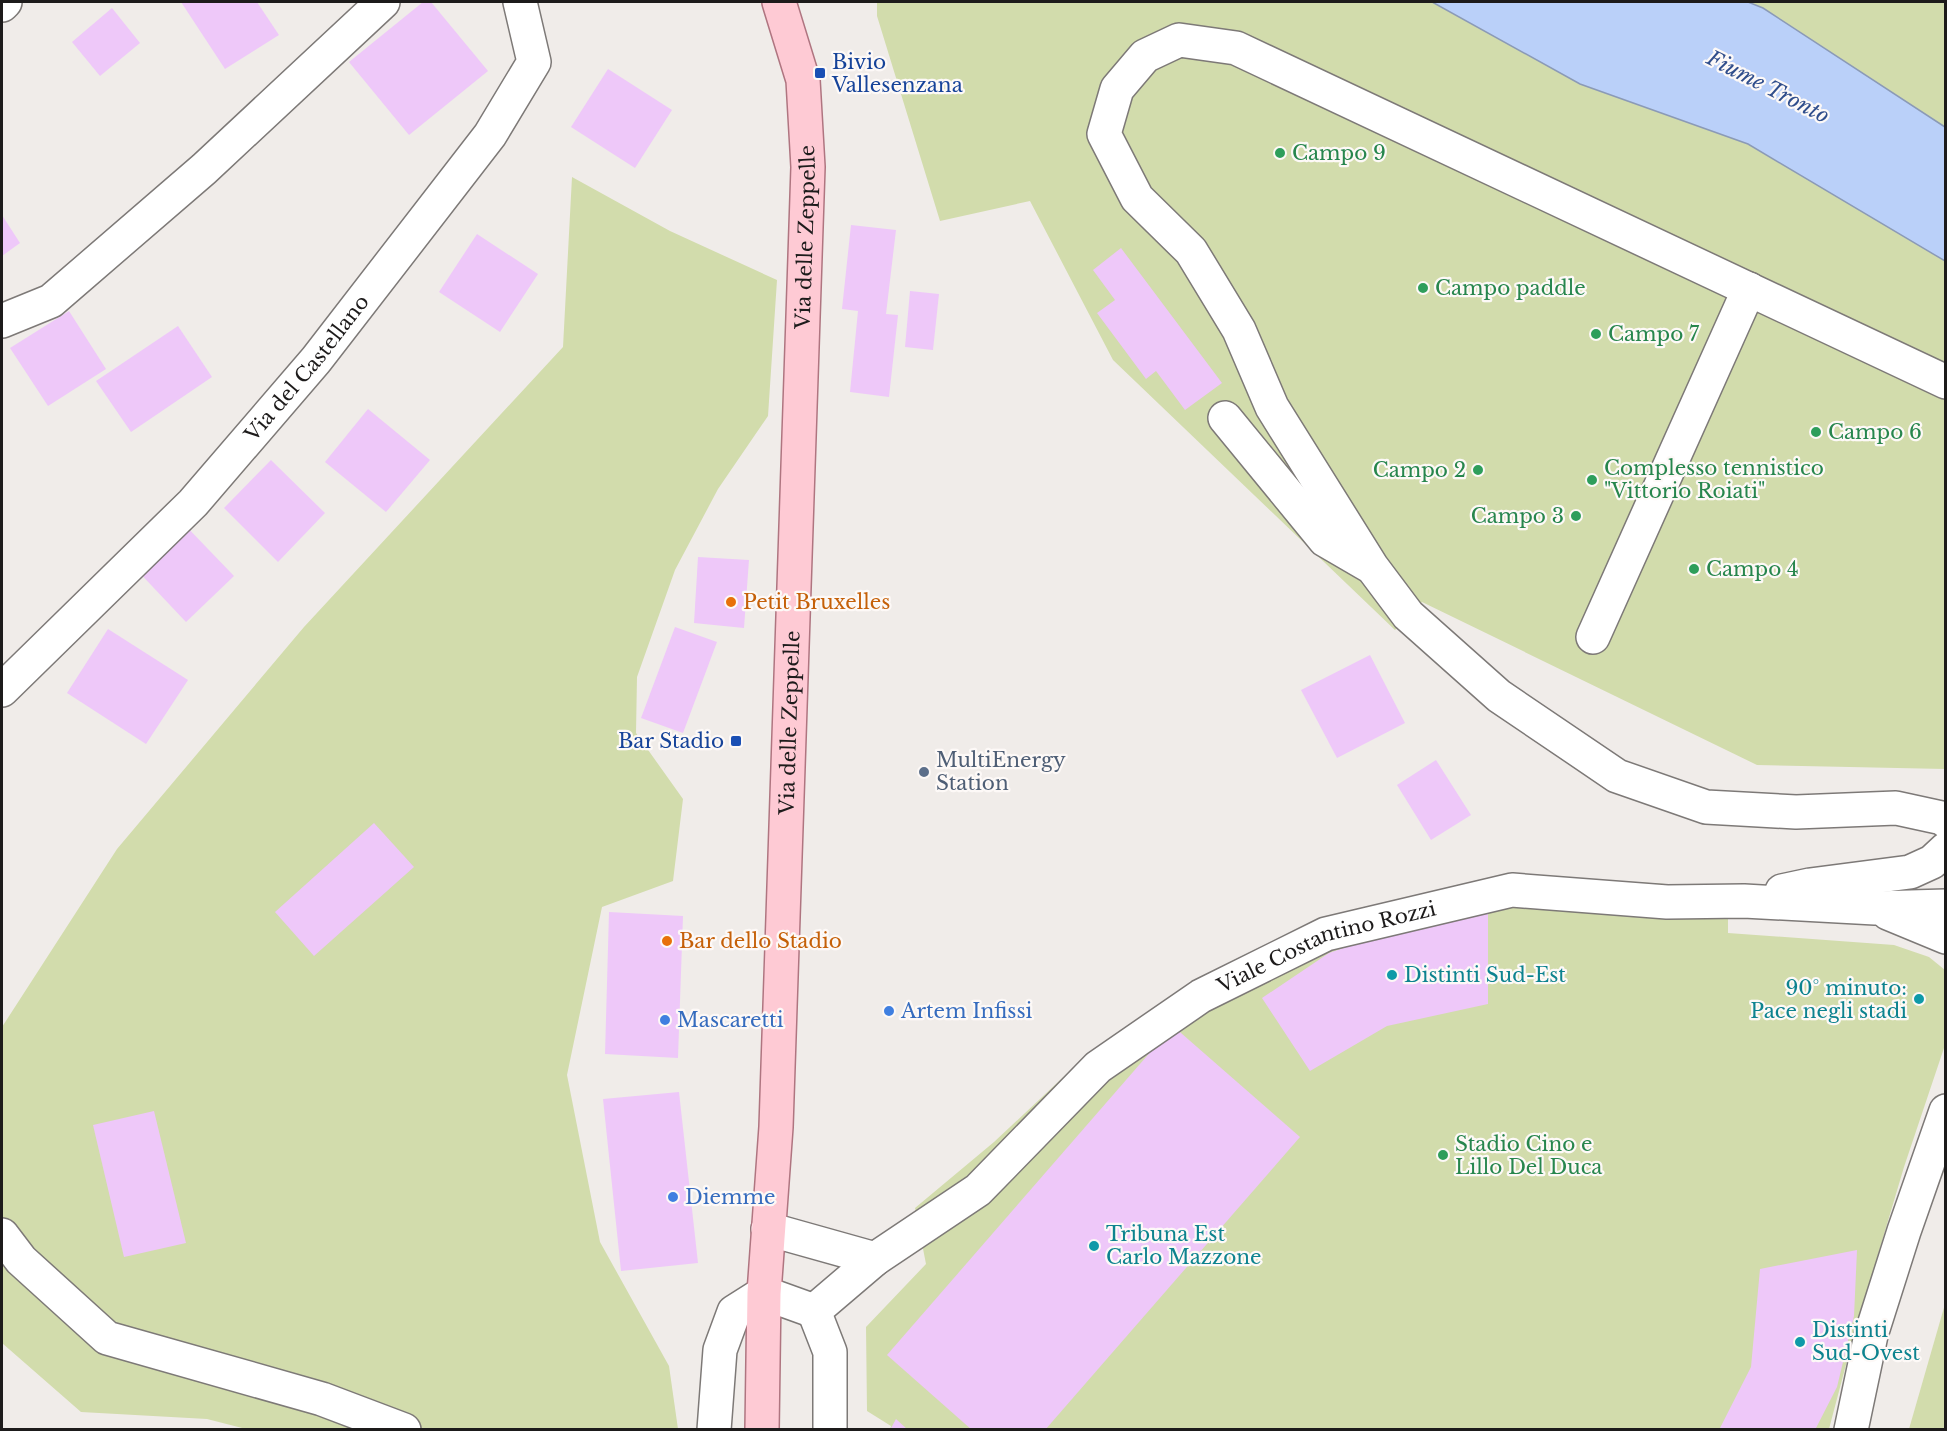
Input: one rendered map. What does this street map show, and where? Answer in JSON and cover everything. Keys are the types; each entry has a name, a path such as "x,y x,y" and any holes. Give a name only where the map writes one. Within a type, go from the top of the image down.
{"main road":[{"name":"Via delle Zeppelle","path":"762,1430 764,1293 776,1115 808,167 803,80 779,2"}],"street":[{"path":"2,5 5,2"},
{"path":"2,321 51,301 204,169 383,2"},
{"name":"Via del Castellano","path":"2,690 193,503 316,360 490,135 534,62 520,2"},
{"path":"1946,382 1236,48 1179,40 1145,56 1117,89 1104,134 1137,198 1191,251 1239,330 1272,407 1372,567 1408,615 1499,696 1617,776 1706,807 1796,812 1896,808 1942,818 1946,821"},
{"path":"1593,636 1749,290"},
{"path":"1225,418 1324,540 1372,567"},
{"path":"1744,901 1810,885 1910,872 1932,862 1946,849"},
{"name":"Viale Costantino Rozzi","path":"814,1311 875,1259 978,1190 1098,1066 1201,996 1326,934 1512,890 1667,902 1744,901 1875,908 1946,906"},
{"name":"Viale Costantino Rozzi","path":"1875,908 1946,937"},
{"path":"1851,1430 1871,1335 1946,1111"},
{"path":"768,1229 875,1259"},
{"path":"2,1236 21,1260 107,1338 322,1399 404,1430"},
{"path":"714,1430 720,1350 734,1312 764,1293 814,1311 830,1352 830,1430"}],"green space":[{"name":"Complesso tennistico \"Vittorio Roiati\"","path":"877,2 1432,2 1580,84 1748,144 1945,261 1945,769 1757,765 1422,602 1395,630 1113,360 1030,201 940,221 877,16"},
{"path":"1748,2 1945,2 1945,127 1763,8"},
{"path":"572,177 670,231 777,280 768,416 718,489 675,570 637,677 636,733 683,799 673,881 602,907 567,1075 600,1242 669,1366 678,1429 250,1430 207,1419 81,1412 2,1343 2,1027 117,849 304,627 563,347"},
{"name":"Stadio Cino e Lillo Del Duca","path":"1509,874 1728,888 1728,933 1894,945 1929,957 1945,970 1945,1045 1904,1167 1852,1342 1829,1429 890,1429 891,1426 867,1411 866,1327 926,1264 915,1208 994,1142 1090,1052 1191,987"},
{"path":"1945,1304 1945,1429 1909,1429"}],"water":[{"name":"Fiume Tronto","path":"1432,2 1748,2 1763,8 1945,127 1945,261 1748,144 1580,84"}],"building":[{"path":"181,2 257,2 279,35 225,69"},
{"path":"423,2 431,2 488,71 409,135 349,62"},
{"path":"112,8 140,43 100,76 72,42"},
{"path":"608,69 672,110 635,168 571,127"},
{"path":"2,215 20,243 2,256"},
{"path":"851,225 896,230 886,314 898,315 889,397 850,392 858,311 842,309"},
{"path":"477,234 538,274 500,332 439,292"},
{"path":"1121,248 1222,383 1185,410 1156,371 1146,379 1097,313 1115,300 1093,270"},
{"path":"910,291 939,294 933,350 905,347"},
{"path":"69,311 106,369 48,406 10,348"},
{"path":"178,326 212,377 131,432 96,381"},
{"path":"368,409 430,460 386,512 325,462"},
{"path":"271,460 325,513 278,562 224,508"},
{"path":"182,522 234,576 186,622 135,568"},
{"path":"698,557 749,560 744,628 694,623"},
{"path":"675,627 717,642 683,733 641,718"},
{"path":"108,629 188,680 146,744 67,693"},
{"path":"1370,655 1405,723 1337,758 1301,690"},
{"path":"1436,760 1471,815 1431,840 1397,785"},
{"path":"374,823 414,867 314,956 275,912"},
{"name":"Distinti Sud-Est","path":"1488,909 1488,1004 1387,1026 1310,1071 1262,998 1329,953 1407,926"},
{"path":"609,912 683,916 678,1058 605,1054"},
{"name":"Tribuna Est Carlo Mazzone","path":"1173,1026 1300,1137 1045,1430 972,1430 887,1355"},
{"path":"679,1092 698,1263 621,1271 603,1099"},
{"path":"154,1111 186,1243 124,1257 93,1125"},
{"name":"Distinti Sud-Ovest","path":"1857,1250 1854,1316 1837,1387 1815,1430 1719,1430 1751,1367 1760,1269"},
{"path":"896,1419 908,1430 890,1430"}],"place":[{"name":"Bivio Vallesenzana","path":"820,73"},
{"name":"Campo 9","path":"1280,153"},
{"name":"Campo paddle","path":"1423,288"},
{"name":"Campo 7","path":"1596,334"},
{"name":"Campo 6","path":"1816,432"},
{"name":"Campo 2","path":"1478,470"},
{"name":"Complesso tennistico \"Vittorio Roiati\"","path":"1592,480"},
{"name":"Campo 3","path":"1576,516"},
{"name":"Campo 4","path":"1694,569"},
{"name":"Petit Bruxelles","path":"731,602"},
{"name":"Bar Stadio","path":"736,741"},
{"name":"MultiEnergy Station","path":"924,772"},
{"name":"Bar dello Stadio","path":"667,941"},
{"name":"Distinti Sud-Est","path":"1392,975"},
{"name":"90° minuto: Pace negli stadi","path":"1919,999"},
{"name":"Artem Infissi","path":"889,1011"},
{"name":"Mascaretti","path":"665,1020"},
{"name":"Stadio Cino e Lillo Del Duca","path":"1443,1155"},
{"name":"Diemme","path":"673,1197"},
{"name":"Tribuna Est Carlo Mazzone","path":"1094,1246"},
{"name":"Distinti Sud-Ovest","path":"1800,1342"}]}
